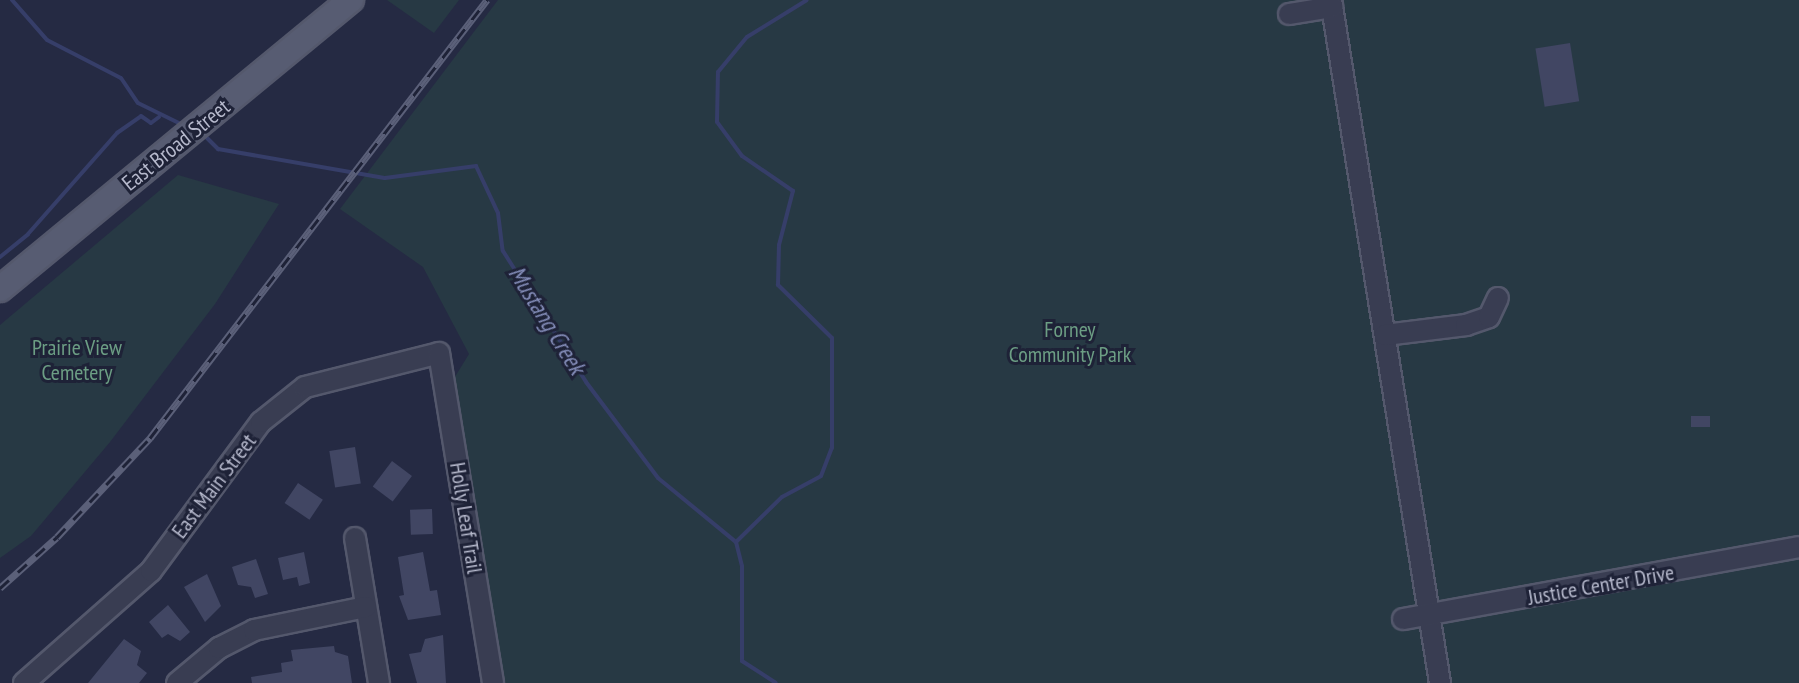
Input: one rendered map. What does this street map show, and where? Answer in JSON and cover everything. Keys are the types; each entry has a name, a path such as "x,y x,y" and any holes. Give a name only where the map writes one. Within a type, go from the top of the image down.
{"main road":[{"name":"East Broad Street","path":"0,289 351,0"}],"street":[{"path":"1289,14 1332,4 1440,683"},
{"path":"1385,335 1466,325 1489,317 1498,298"},
{"name":"East Main Street","path":"24,683 151,571 261,422 305,387 439,353"},
{"name":"Holly Leaf Trail","path":"439,353 493,683"},
{"path":"355,538 379,683"},
{"name":"Justice Center Drive","path":"1403,619 1799,547"},
{"path":"177,683 219,648 254,630 366,607"}],"green space":[{"path":"387,0 459,0 434,33"},
{"name":"Forney Community Park","path":"498,0 1799,0 1799,683 502,683 453,380 469,354 423,267 340,209"},
{"name":"Prairie View Cemetery","path":"178,175 279,204 215,304 110,442 31,536 0,558 0,325"}],"building":[{"path":"1570,43 1579,101 1545,107 1535,48"},
{"path":"1691,416 1710,416 1710,427 1691,427"},
{"path":"355,447 361,484 335,488 329,451"},
{"path":"392,461 412,476 393,502 373,487"},
{"path":"298,483 323,500 309,520 285,503"},
{"path":"432,509 433,534 411,535 410,510"},
{"path":"304,552 310,583 299,586 297,577 283,580 278,558"},
{"path":"423,552 430,591 437,590 441,615 408,620 399,596 404,595 398,557"},
{"path":"256,559 268,594 255,598 251,587 238,585 232,567"},
{"path":"207,574 221,606 205,622 184,587"},
{"path":"168,605 190,632 180,641 168,634 162,638 149,622"},
{"path":"443,635 446,683 417,683 409,654 421,652 425,639"},
{"path":"124,639 141,651 137,665 147,673 139,683 88,683"},
{"path":"334,646 335,652 348,656 352,683 252,683 251,677 282,672 281,663 293,661 291,650"}],"waterway":[{"name":"Mustang Creek","path":"12,0 47,40 121,78 138,103 183,125"},
{"path":"737,541 782,497 821,476 832,448 832,338 778,285 779,245 793,191 742,156 717,122 718,72 747,37 807,0"},
{"path":"0,257 28,234 117,133 141,116 151,123 159,117"},
{"name":"Mustang Creek","path":"202,133 218,149 385,178 476,166 498,213 503,251 586,382 658,478 736,542 742,566 742,661 776,683"}],"railway":[{"path":"0,588 57,537 150,438 487,0"}]}
